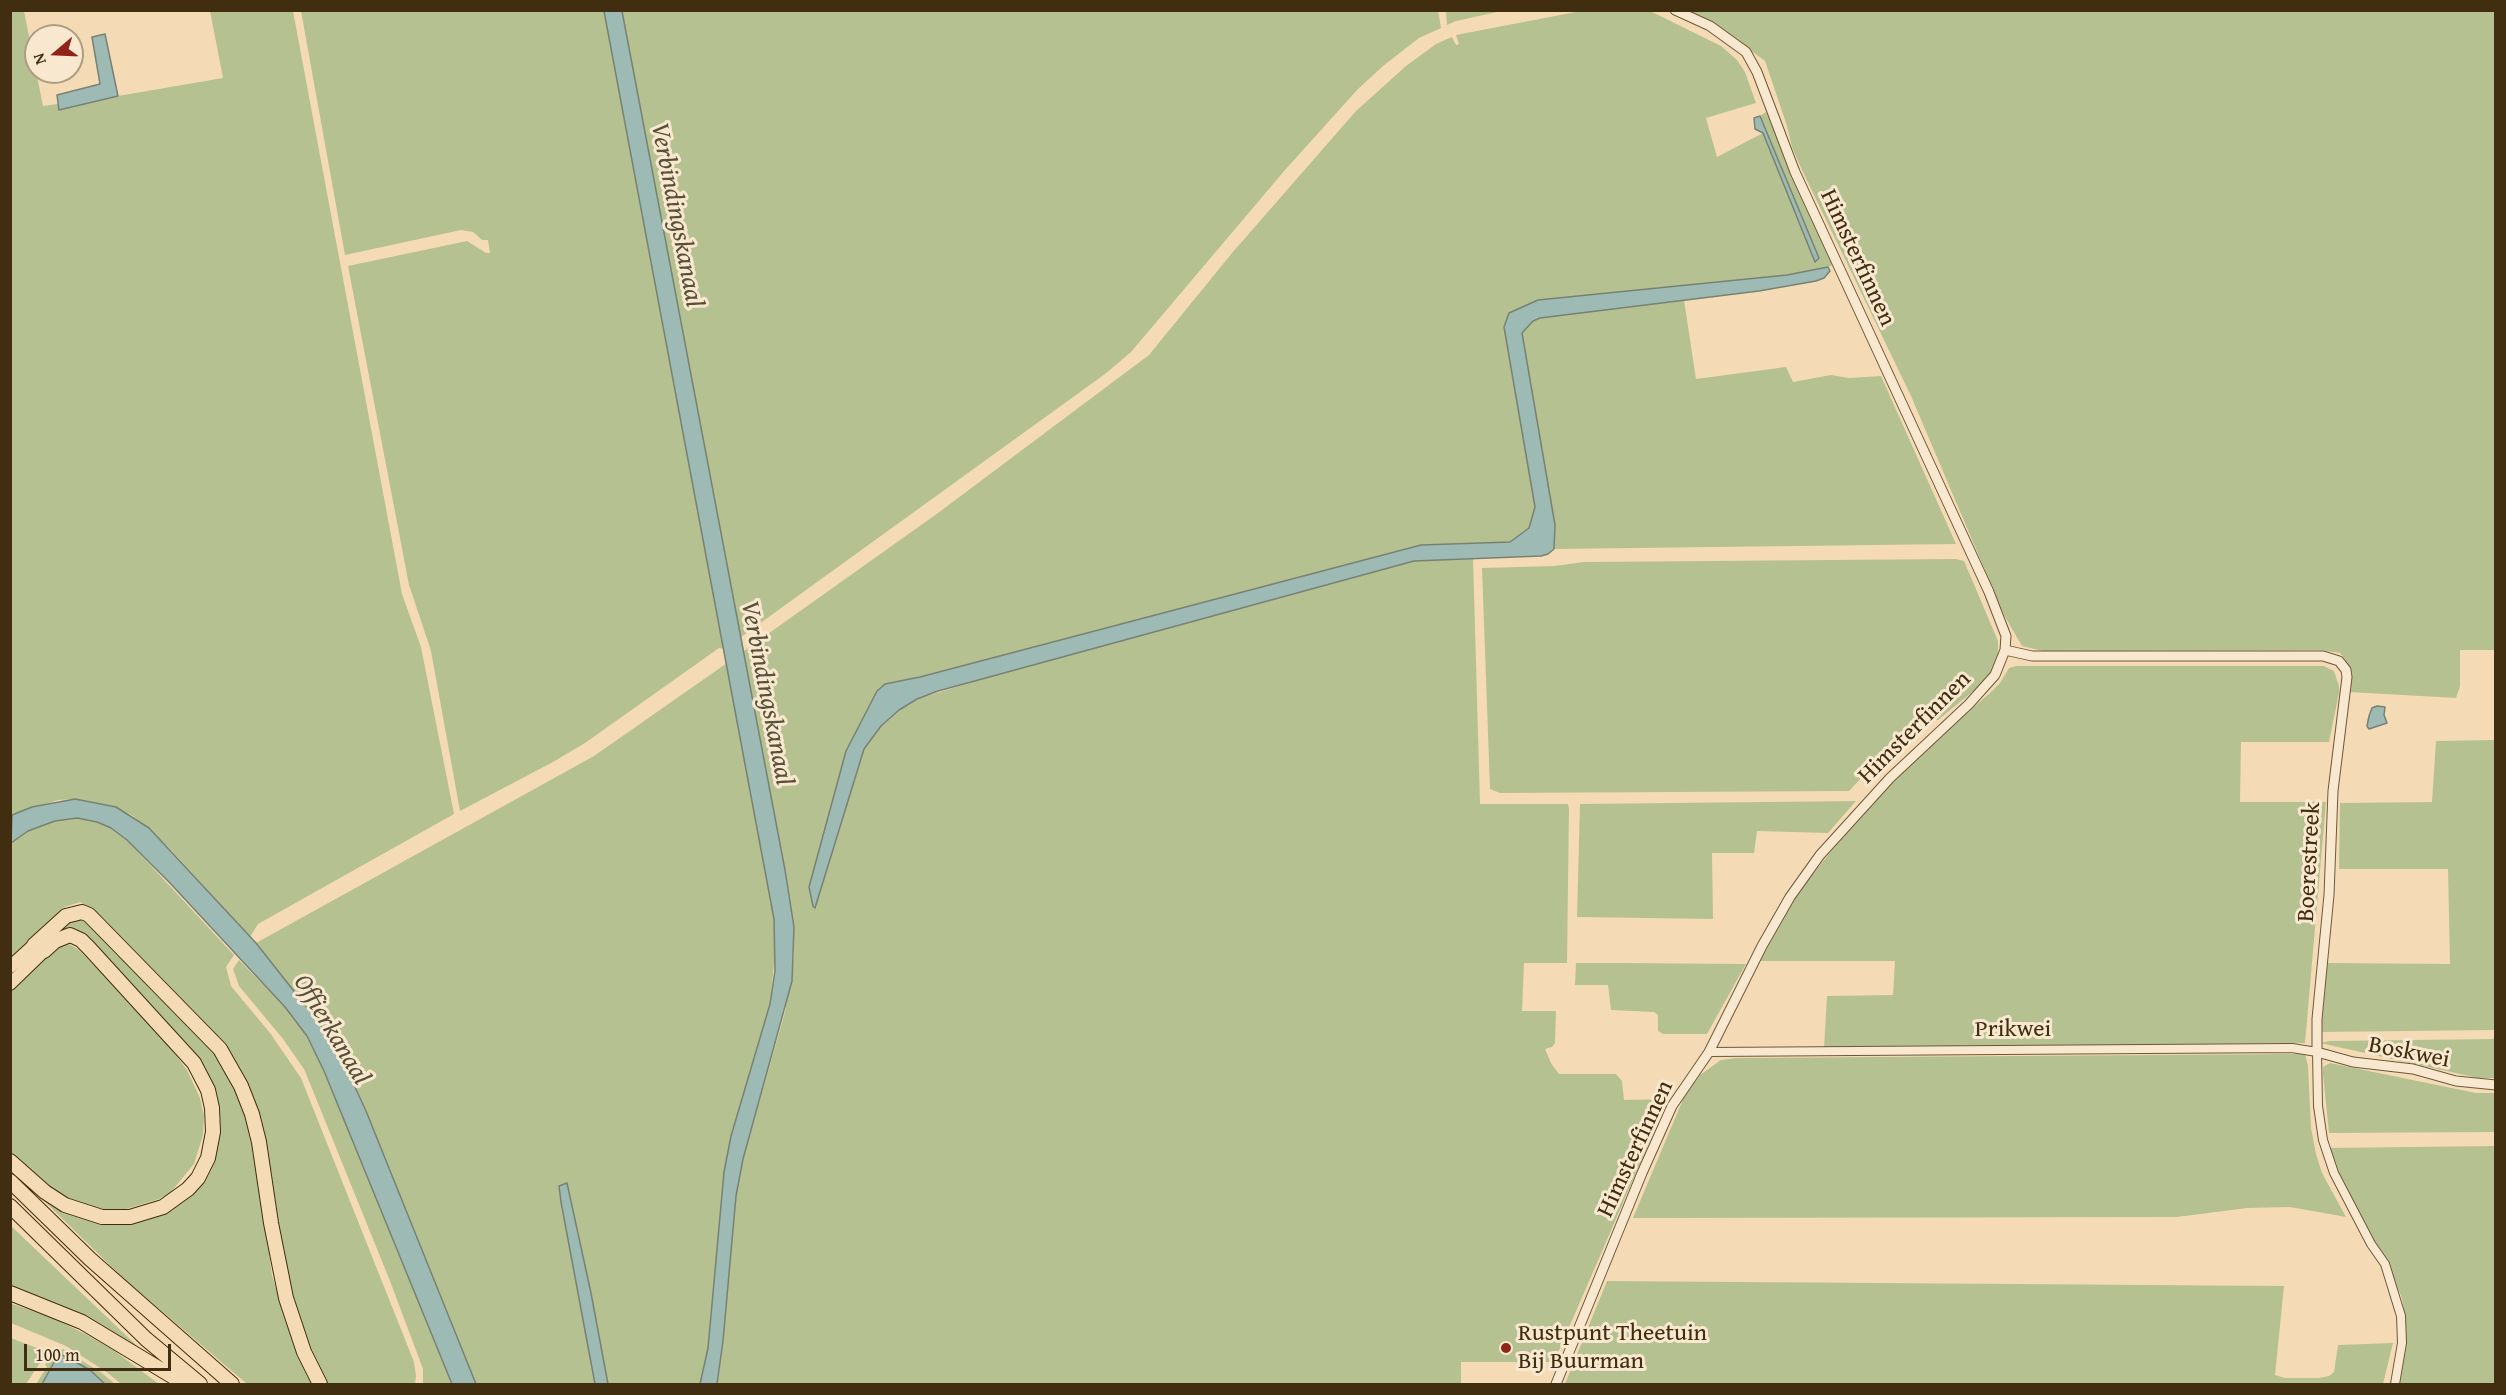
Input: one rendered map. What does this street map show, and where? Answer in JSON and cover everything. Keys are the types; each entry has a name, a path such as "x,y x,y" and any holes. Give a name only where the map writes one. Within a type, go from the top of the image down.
{"highway":[{"path":"39,948 66,916 82,912 89,915 220,1050 241,1086 252,1114 286,1298 304,1352 320,1384"},
{"path":"10,1161 45,1192 65,1205 102,1217 130,1217 164,1207 188,1189 198,1178 208,1158 213,1132 212,1108 208,1090 194,1063 104,964 75,936 70,935 39,948"},
{"path":"10,1181 90,1259 232,1384"},
{"path":"10,1206 146,1339 200,1384"},
{"path":"10,1293 82,1322 185,1384"}],"main road":[{"path":"10,967 39,948"},
{"path":"10,984 39,948"}],"street":[{"name":"Himsterfinnen","path":"1556,1384 1672,1106 1709,1052 1762,946 1790,897 1820,855 1890,778 1969,704 1995,675 2005,650 2006,636 1989,592 1795,172 1757,72 1746,52 1710,26 1675,10"},
{"name":"Boerestreek","path":"2005,650 2032,656 2323,656 2333,657 2343,664 2346,670 2347,685 2333,791 2329,895 2317,1019 2318,1106 2323,1140 2334,1173 2371,1244 2385,1264 2401,1316 2402,1343 2395,1384"},
{"name":"Prikwei","path":"1709,1052 2292,1048 2317,1052"},
{"name":"Boskwei","path":"2317,1052 2353,1062 2413,1069 2456,1082 2496,1085"}],"green space":[{"path":"1438,10 1441,28 1419,38 1358,89 1285,170 1131,352 1105,374 741,637 622,11"},
{"path":"1648,10 1721,46 1737,60 1745,72 1756,103 1706,118 1717,157 1763,133 1815,261 1819,259 1760,116 1766,112 1833,265 1816,271 1787,275 1538,300 1509,313 1504,327 1535,507 1529,528 1510,542 1421,545 920,677 885,684 877,691 857,729 815,907 864,749 881,726 899,710 917,699 1038,662 1414,561 1473,557 1480,804 1568,804 1569,808 1567,963 1524,963 1522,1011 1556,1011 1555,1043 1552,1047 1545,1049 1559,1074 1616,1074 1622,1081 1624,1100 1668,1099 1554,1362 1461,1362 1461,1384 717,1384 736,1196 743,1159 785,1012 794,957 794,927 785,870 744,651 938,513 1149,355 1232,253 1356,111 1406,66 1436,44 1452,37 1456,45 1459,44 1456,35 1581,11"},
{"path":"11,11 24,11 27,24 24,24 24,84 39,84 43,106 58,104 59,110 118,96 223,78 210,11 293,11 402,594 421,647 454,814 258,924 250,937 170,849 133,816 116,807 75,799 58,800 11,816"},
{"path":"301,11 604,11 725,649 719,648 585,743 460,811 431,651 409,585 348,266 467,241 486,253 490,253 488,240 482,240 473,232 461,230 345,255"},
{"path":"1446,11 1502,11 1447,25"},
{"path":"1687,11 2495,11 2495,650 2460,650 2460,686 2456,698 2349,692 2348,667 2345,659 2340,653 2320,650 2043,651 2022,646 2004,615 1911,396 1802,170 1792,147 1765,61 1719,27"},
{"path":"1684,300 1696,379 1786,367 1793,382 1831,375 1849,378 1881,376 1956,544 1554,549 1555,540 1522,333 1533,320 1540,318"},
{"path":"1956,559 1964,561 1998,641 1998,656 1992,672 1982,684 1938,720 1917,720 1849,791 1500,793 1490,789 1482,568 1555,566 1584,562"},
{"path":"727,663 774,918 776,947 770,1004 752,1066 711,1310 708,1348 700,1384 608,1384 567,1184 559,1186 561,1202 595,1384 476,1384 366,1111 344,1063 327,1033 256,943 594,756"},
{"path":"2016,666 2324,666 2334,671 2339,693 2329,742 2241,742 2240,802 2326,802 2305,1043 1824,1048 1827,996 1893,995 1895,961 1760,961 1798,893 1832,850 1910,762 1990,693 2000,683 2009,668"},
{"path":"2495,740 2495,1030 2321,1032 2327,963 2450,964 2448,869 2339,869 2340,803 2432,802 2436,741"},
{"path":"1856,801 1828,833 1757,831 1754,853 1712,853 1713,919 1577,917 1580,804"},
{"path":"77,818 97,822 111,828 127,840 234,955 226,967 231,986 270,1033 301,1078 414,1362 415,1384 324,1384 321,1380 285,1283 264,1136 189,1007 100,915 80,902 65,907 11,960 11,843 28,831 55,821"},
{"path":"79,920 85,921 195,1030 218,1058 234,1084 248,1120 260,1185 272,1275 286,1323 312,1384 247,1384 123,1278 31,1188 75,1215 94,1222 135,1221 203,1173 210,1088 68,932 55,932 64,925"},
{"path":"69,944 79,950 130,1002 171,1049 187,1070 200,1098 204,1116 203,1135 194,1164 171,1192 159,1199 126,1209 100,1210 65,1199 47,1187 11,1155 10,992 54,949"},
{"path":"239,960 285,1007 307,1036 335,1095 452,1384 423,1384 423,1369 390,1281 304,1069 283,1039 239,986 233,969"},
{"path":"1576,963 1746,964 1707,1034 1663,1034 1658,1031 1658,1015 1654,1012 1611,1010 1608,985 1575,985"},
{"path":"2495,1039 2495,1078 2478,1078 2320,1043 2330,1041"},
{"path":"2305,1054 2308,1066 2311,1128 2316,1154 2322,1173 2346,1217 2290,1207 2247,1208 2177,1217 1633,1218 1684,1097 1700,1075 1721,1060 1736,1058"},
{"path":"2330,1063 2476,1093 2495,1093 2495,1132 2329,1133 2323,1067"},
{"path":"2495,1146 2495,1384 2396,1384 2404,1342 2405,1315 2402,1298 2389,1269 2337,1179 2326,1148"},
{"path":"10,1225 153,1361 11,1291"},
{"path":"1607,1281 2284,1286 2275,1375 2285,1378 2329,1376 2334,1372 2338,1345 2393,1343 2383,1384 1565,1384"},
{"path":"10,1303 53,1318 89,1336 113,1350 159,1384 121,1384 66,1346 11,1323"},
{"path":"11,1338 47,1352 26,1384 11,1384"},
{"path":"63,1349 102,1373 115,1384 105,1384 90,1370 54,1362 42,1384 36,1384 53,1354"}],"water":[{"path":"604,11 622,11 794,927 792,981 743,1159 736,1196 717,1384 700,1384 708,1348 724,1172 731,1136 770,1004 775,971 774,919"},
{"path":"105,34 118,96 59,110 57,95 100,84 92,37"},
{"path":"1760,116 1819,258 1815,262 1763,133 1755,129 1754,118"},
{"path":"1828,267 1830,271 1824,278 1816,281 1759,291 1540,318 1533,321 1522,333 1555,525 1554,549 1548,554 1414,561 938,691 917,699 899,710 881,726 864,749 815,908 813,906 809,887 846,751 877,691 885,684 920,677 1421,545 1510,542 1529,528 1535,507 1504,327 1509,313 1538,300 1787,275"},
{"path":"2385,707 2384,715 2387,723 2369,729 2367,726 2369,716 2372,708"},
{"path":"75,799 116,807 149,828 256,943 327,1033 366,1111 476,1384 452,1384 324,1071 307,1036 285,1007 169,882 127,840 111,828 97,822 77,818 55,821 28,831 11,843 12,815 32,807"},
{"path":"567,1183 608,1384 595,1384 561,1202 559,1186"},
{"path":"59,1353 90,1370 105,1384 42,1384"}],"place":[{"name":"Rustpunt Theetuin Bij Buurman","path":"1506,1348"}],"water label":[{"name":"Verbindingskanaal","path":"676,215"},
{"name":"Verbindingskanaal","path":"766,693"},
{"name":"Offierkanaal","path":"331,1030"}]}
